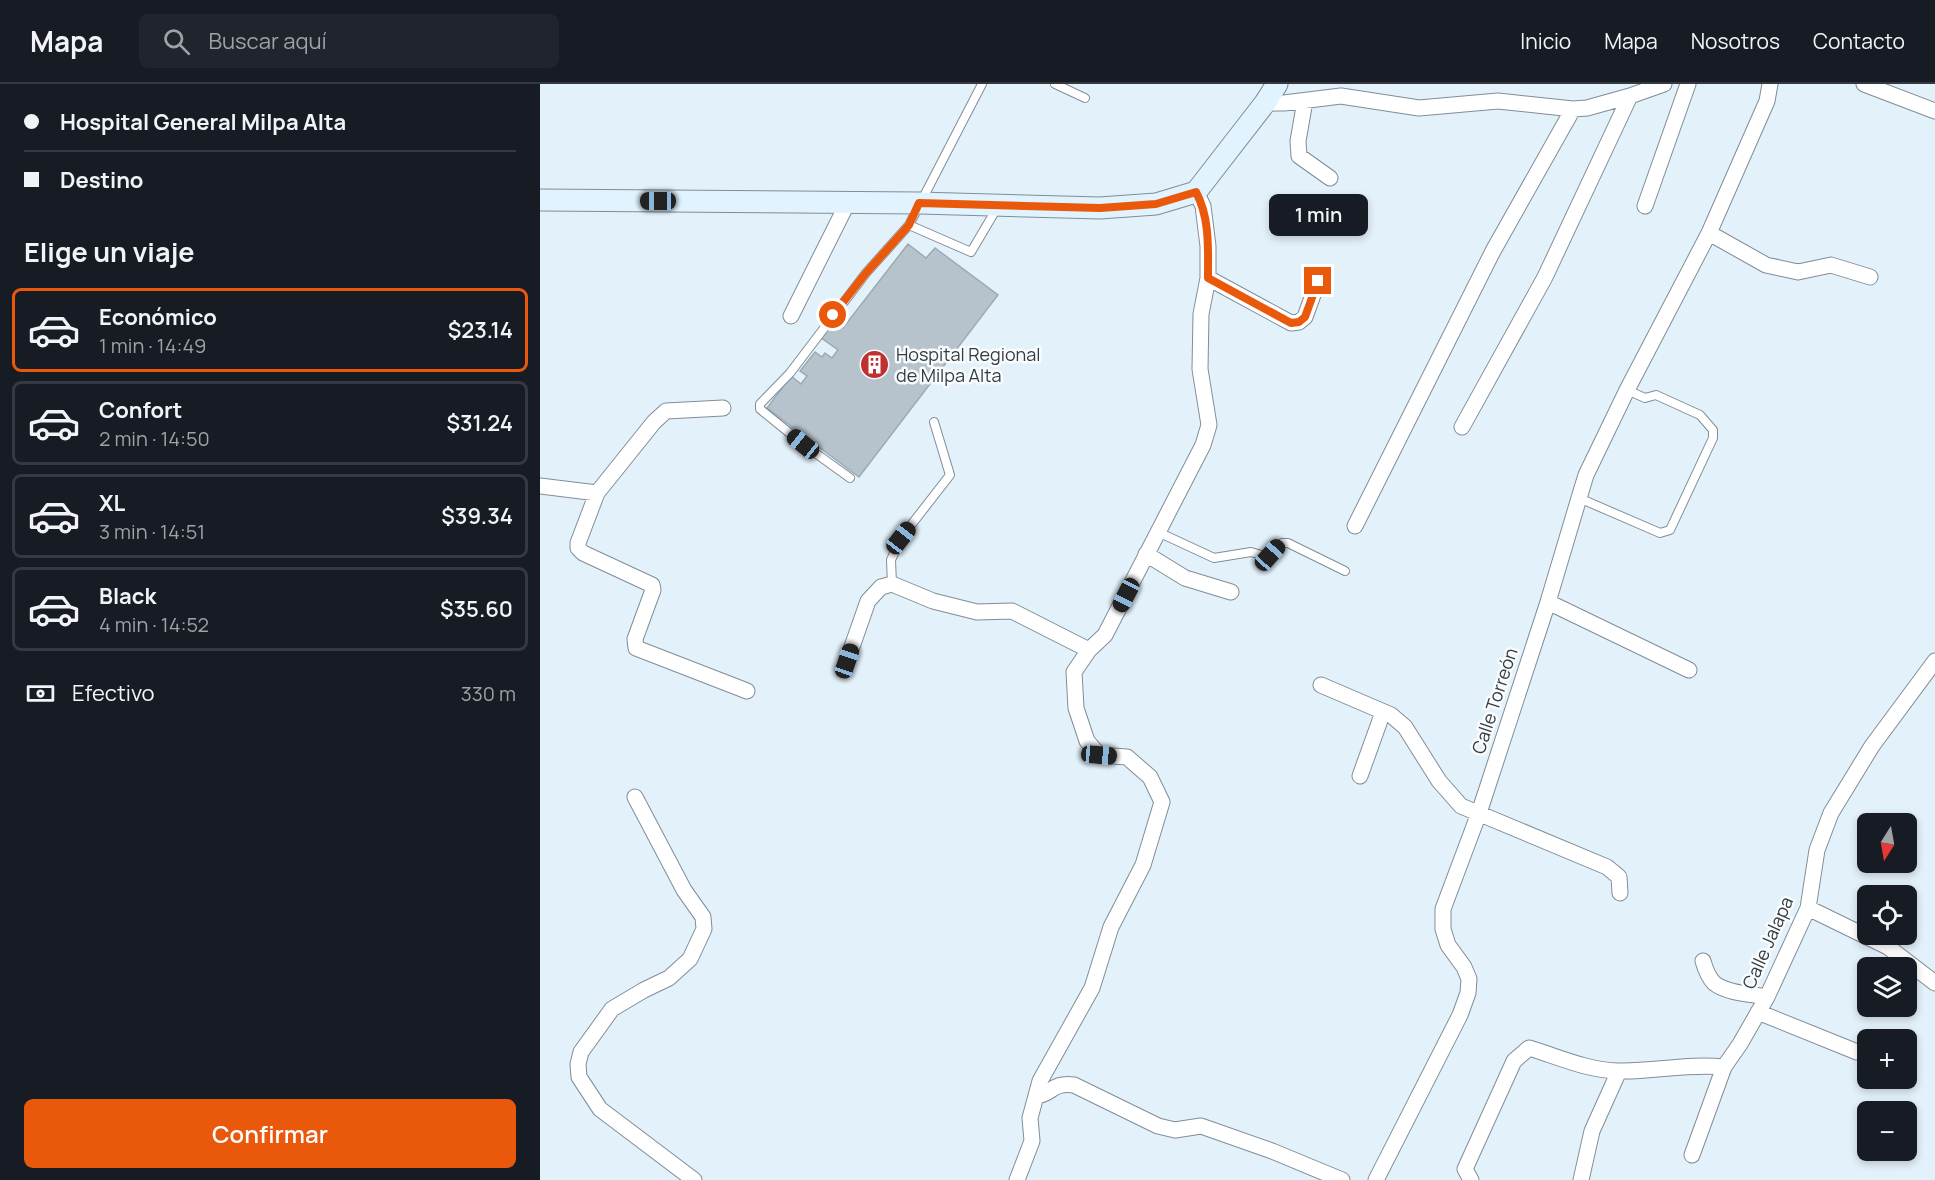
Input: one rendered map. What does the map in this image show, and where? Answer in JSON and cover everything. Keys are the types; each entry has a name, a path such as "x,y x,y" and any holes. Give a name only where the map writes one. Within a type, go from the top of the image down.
{"main road":[{"path":"540,201 848,202 1100,208 1156,204 1196,192 1265,103 1277,84"}],"street":[{"path":"1265,103 1341,96 1419,108 1498,101 1573,109 1587,108 1665,84"},
{"path":"1645,206 1688,84"},
{"name":"Calle Torreón","path":"1376,1180 1460,1015 1468,993 1468,979 1464,967 1448,945 1443,929 1443,909 1479,813 1548,602 1586,475 1708,233 1767,102 1770,84"},
{"path":"1864,84 1935,111"},
{"path":"1462,427 1545,277 1630,96"},
{"path":"1305,101 1298,141 1299,156 1330,178"},
{"path":"1355,526 1493,251 1573,109"},
{"path":"1017,1180 1032,1141 1030,1118 1040,1081 1092,988 1111,927 1143,865 1162,802 1150,777 1127,757 1099,755 1087,741 1076,708 1074,672 1089,650 1105,635 1203,445 1209,425 1200,369 1201,314 1208,278 1208,246 1203,206 1196,192"},
{"path":"791,316 848,202"},
{"path":"1708,233 1766,265 1798,272 1831,265 1870,277"},
{"path":"1208,278 1291,323 1299,322 1305,317 1318,281"},
{"path":"723,408 666,411 654,422 597,493 578,548 583,553 652,585 653,590 635,639 636,648 747,691"},
{"path":"540,486 597,493"},
{"path":"1146,554 1185,578 1231,592"},
{"path":"847,661 868,601 881,587 892,584 933,601 976,612 1012,611 1089,650"},
{"path":"1548,602 1689,670"},
{"name":"Calle Jalapa","path":"1692,1155 1724,1067 1767,997 1808,908 1817,850 1831,813 1872,746 1935,661"},
{"path":"1321,686 1391,715 1405,727 1439,781 1461,806 1607,867 1619,877 1620,893"},
{"path":"1360,776 1383,712"},
{"path":"635,797 684,890 703,917 704,929 690,959 669,978 612,1009 581,1052 578,1064 579,1077 600,1108 684,1177"},
{"path":"1808,908 1888,947 1935,983"},
{"path":"1703,961 1714,983 1728,989 1767,997"},
{"path":"1758,1012 1857,1052"},
{"path":"1471,1180 1465,1169 1514,1061 1528,1048 1595,1069 1619,1071 1708,1065 1724,1067"},
{"path":"1581,1180 1592,1131 1619,1071"},
{"path":"1036,1096 1042,1095 1061,1083 1074,1085 1158,1126 1175,1130 1201,1126 1272,1151 1342,1180"}],"lane":[{"path":"850,478 760,409 760,404 790,373 866,273 909,225 982,84"},
{"path":"1055,84 1085,98"},
{"path":"909,225 971,252 999,205"},
{"path":"1579,498 1660,533 1670,530 1713,438 1713,430 1700,415 1656,395 1645,398 1627,390"},
{"path":"892,584 891,560 901,538 950,475 934,422"},
{"path":"1158,532 1214,558 1251,552 1264,556 1270,555 1282,543 1288,543 1345,571"}],"building":[{"name":"Hospital Regional de Milpa Alta","path":"908,244 926,258 935,248 998,295 859,477 767,408 791,376 801,384 807,376 800,371 815,352 822,357 825,353 832,358 838,350 820,337 833,320 843,328"}],"place":[{"name":"Hospital Regional de Milpa Alta","path":"875,365"}],"route":[{"path":"833,315 866,273 909,225 919,203 1100,208 1156,204 1196,192 1203,206 1208,246 1208,278 1291,323 1299,322 1305,317 1318,281"}]}
